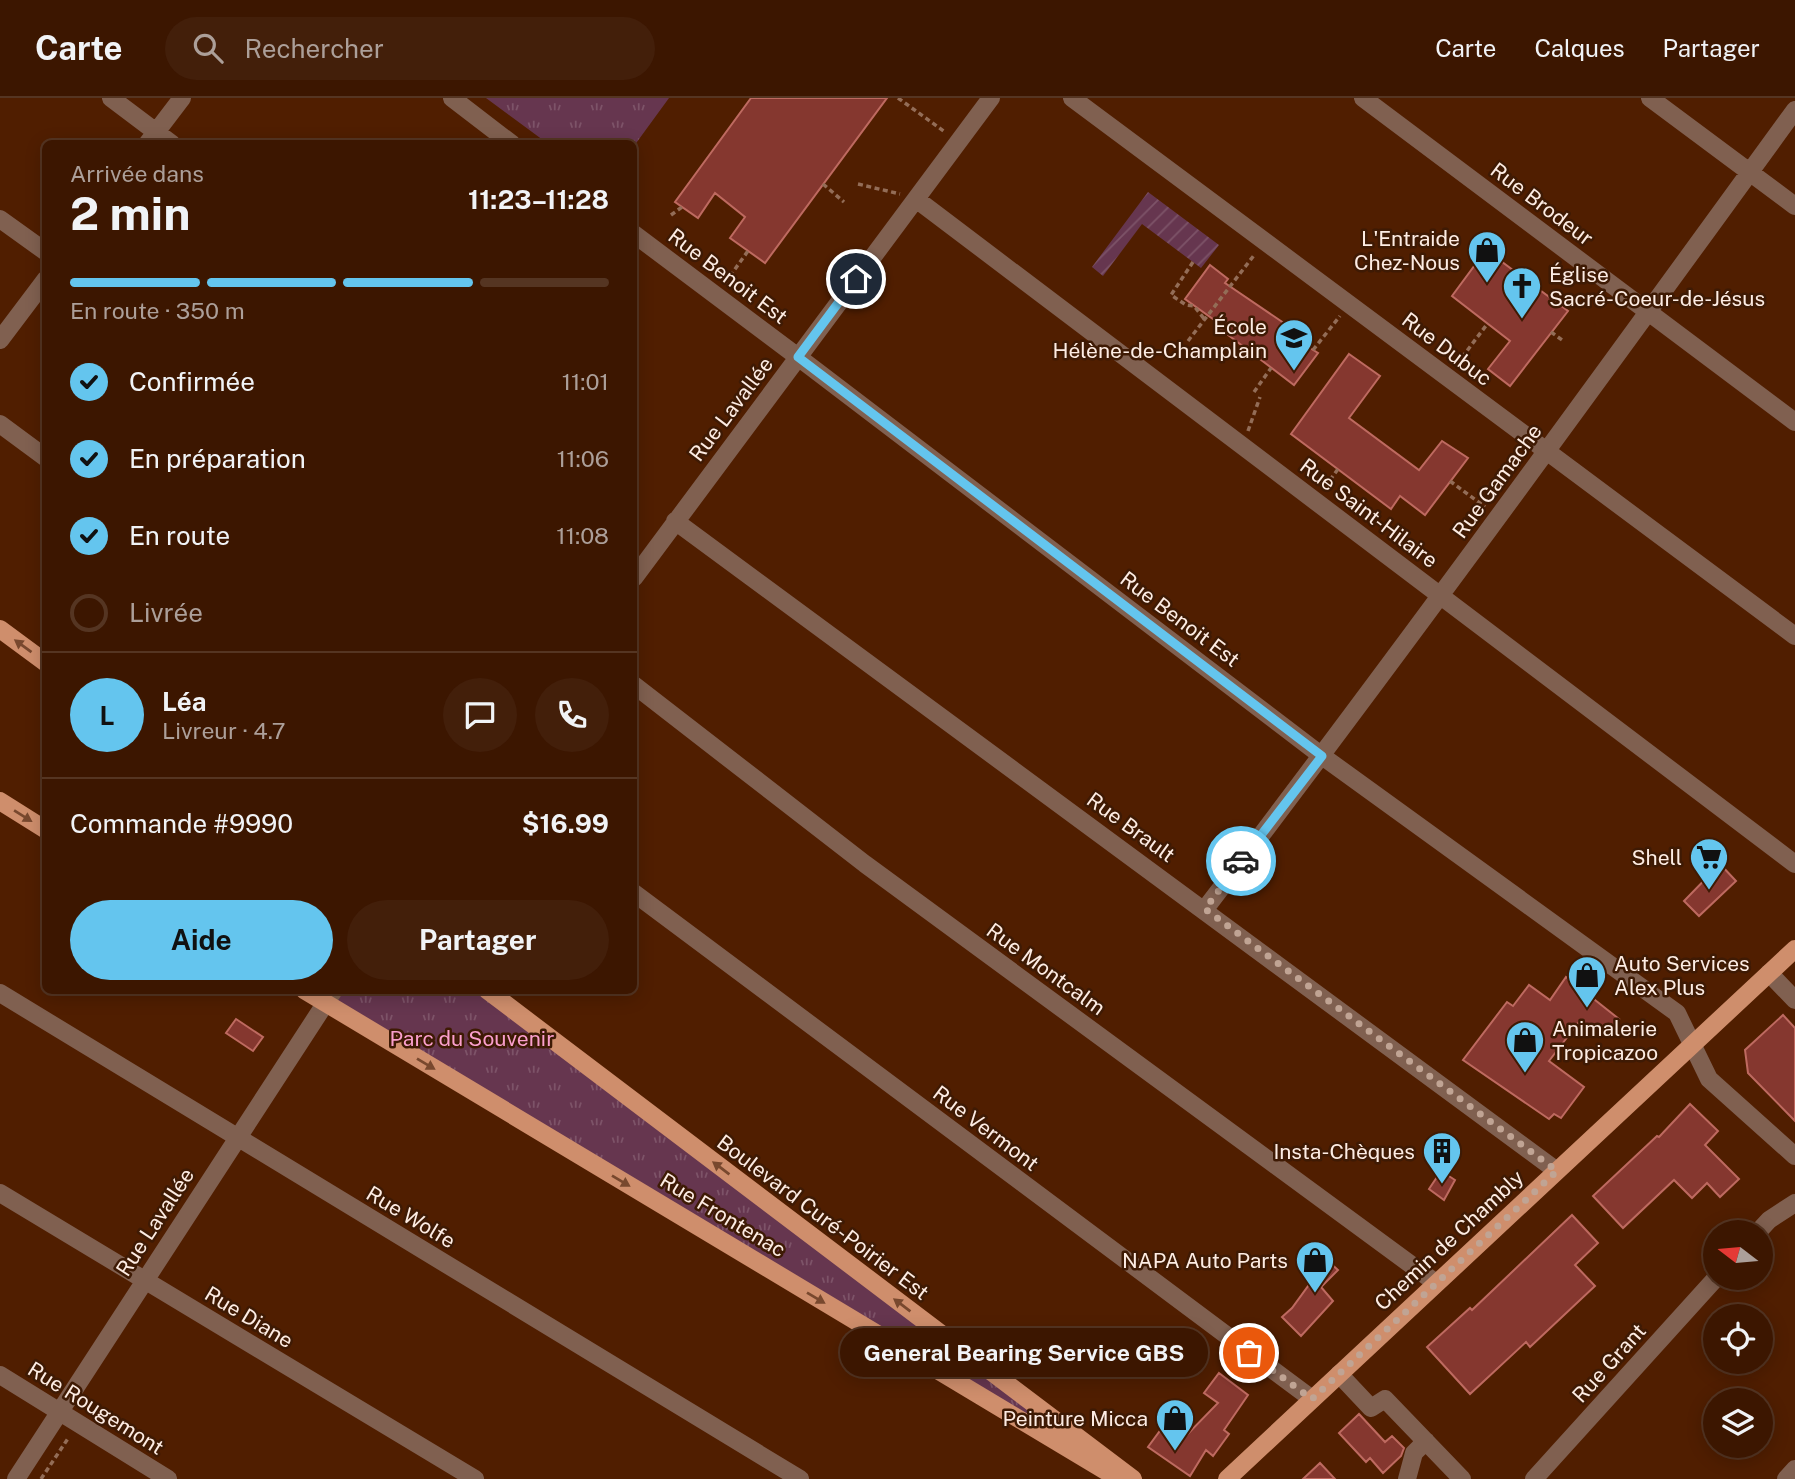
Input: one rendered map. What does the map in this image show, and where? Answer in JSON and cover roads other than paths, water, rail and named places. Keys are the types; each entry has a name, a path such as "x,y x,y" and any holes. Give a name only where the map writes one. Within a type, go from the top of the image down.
{"main road":[{"path":"0,629 42,660"},
{"path":"0,802 42,828"},
{"name":"Chemin de Chambly","path":"1227,1479 1795,949"},
{"name":"Boulevard Curé-Poirier Est","path":"492,994 1133,1479"},
{"name":"Rue Frontenac","path":"329,997 1119,1479"},
{"path":"1093,1464 1106,1479"}],"street":[{"path":"111,98 152,138 182,98"},
{"path":"452,98 507,140"},
{"name":"Rue Lavallée","path":"637,574 991,98"},
{"name":"Rue Dubuc","path":"1072,98 1795,636"},
{"name":"Rue Brodeur","path":"1363,98 1795,422"},
{"path":"1650,98 1795,206"},
{"name":"Rue Gamache","path":"1205,909 1441,596 1795,110"},
{"name":"Rue Saint-Hilaire","path":"916,198 1795,864"},
{"path":"0,219 42,250"},
{"name":"Rue Benoit Est","path":"637,236 1322,756 1677,1013 1709,1079 1792,1149"},
{"path":"0,340 42,284"},
{"path":"0,424 42,455"},
{"name":"Rue Brault","path":"676,521 1557,1171"},
{"name":"Rue Montcalm","path":"637,687 876,872 1436,1283"},
{"name":"Rue Vermont","path":"637,894 1312,1399"},
{"path":"1769,973 1795,1000"},
{"name":"Rue Wolfe","path":"0,993 800,1479"},
{"name":"Rue Lavallée","path":"16,1479 329,997"},
{"name":"Rue Diane","path":"0,1193 475,1479"},
{"path":"1769,1220 1795,1203"},
{"name":"Rue Grant","path":"1534,1479 1705,1290"},
{"path":"1339,1374 1371,1408 1385,1399 1462,1479"},
{"name":"Rue Rougemont","path":"0,1375 168,1479"},
{"path":"1407,1479 1414,1453 1426,1441"},
{"path":"1786,1479 1795,1469"}],"place":[{"name":"L'Entraide Chez-Nous","path":"1487,284"},
{"name":"Église Sacré-Coeur-de-Jésus","path":"1522,320"},
{"name":"École Hélène-de-Champlain","path":"1294,372"},
{"name":"Shell","path":"1709,891"},
{"name":"Auto Services Alex Plus","path":"1587,1009"},
{"name":"Animalerie Tropicazoo","path":"1525,1074"},
{"name":"Insta-Chèques","path":"1442,1185"},
{"name":"NAPA Auto Parts","path":"1315,1294"},
{"name":"General Bearing Service GBS","path":"1249,1353"},
{"name":"Peinture Micca","path":"1175,1452"}],"park label":[{"name":"Parc du Souvenir","path":"472,1038"}]}
